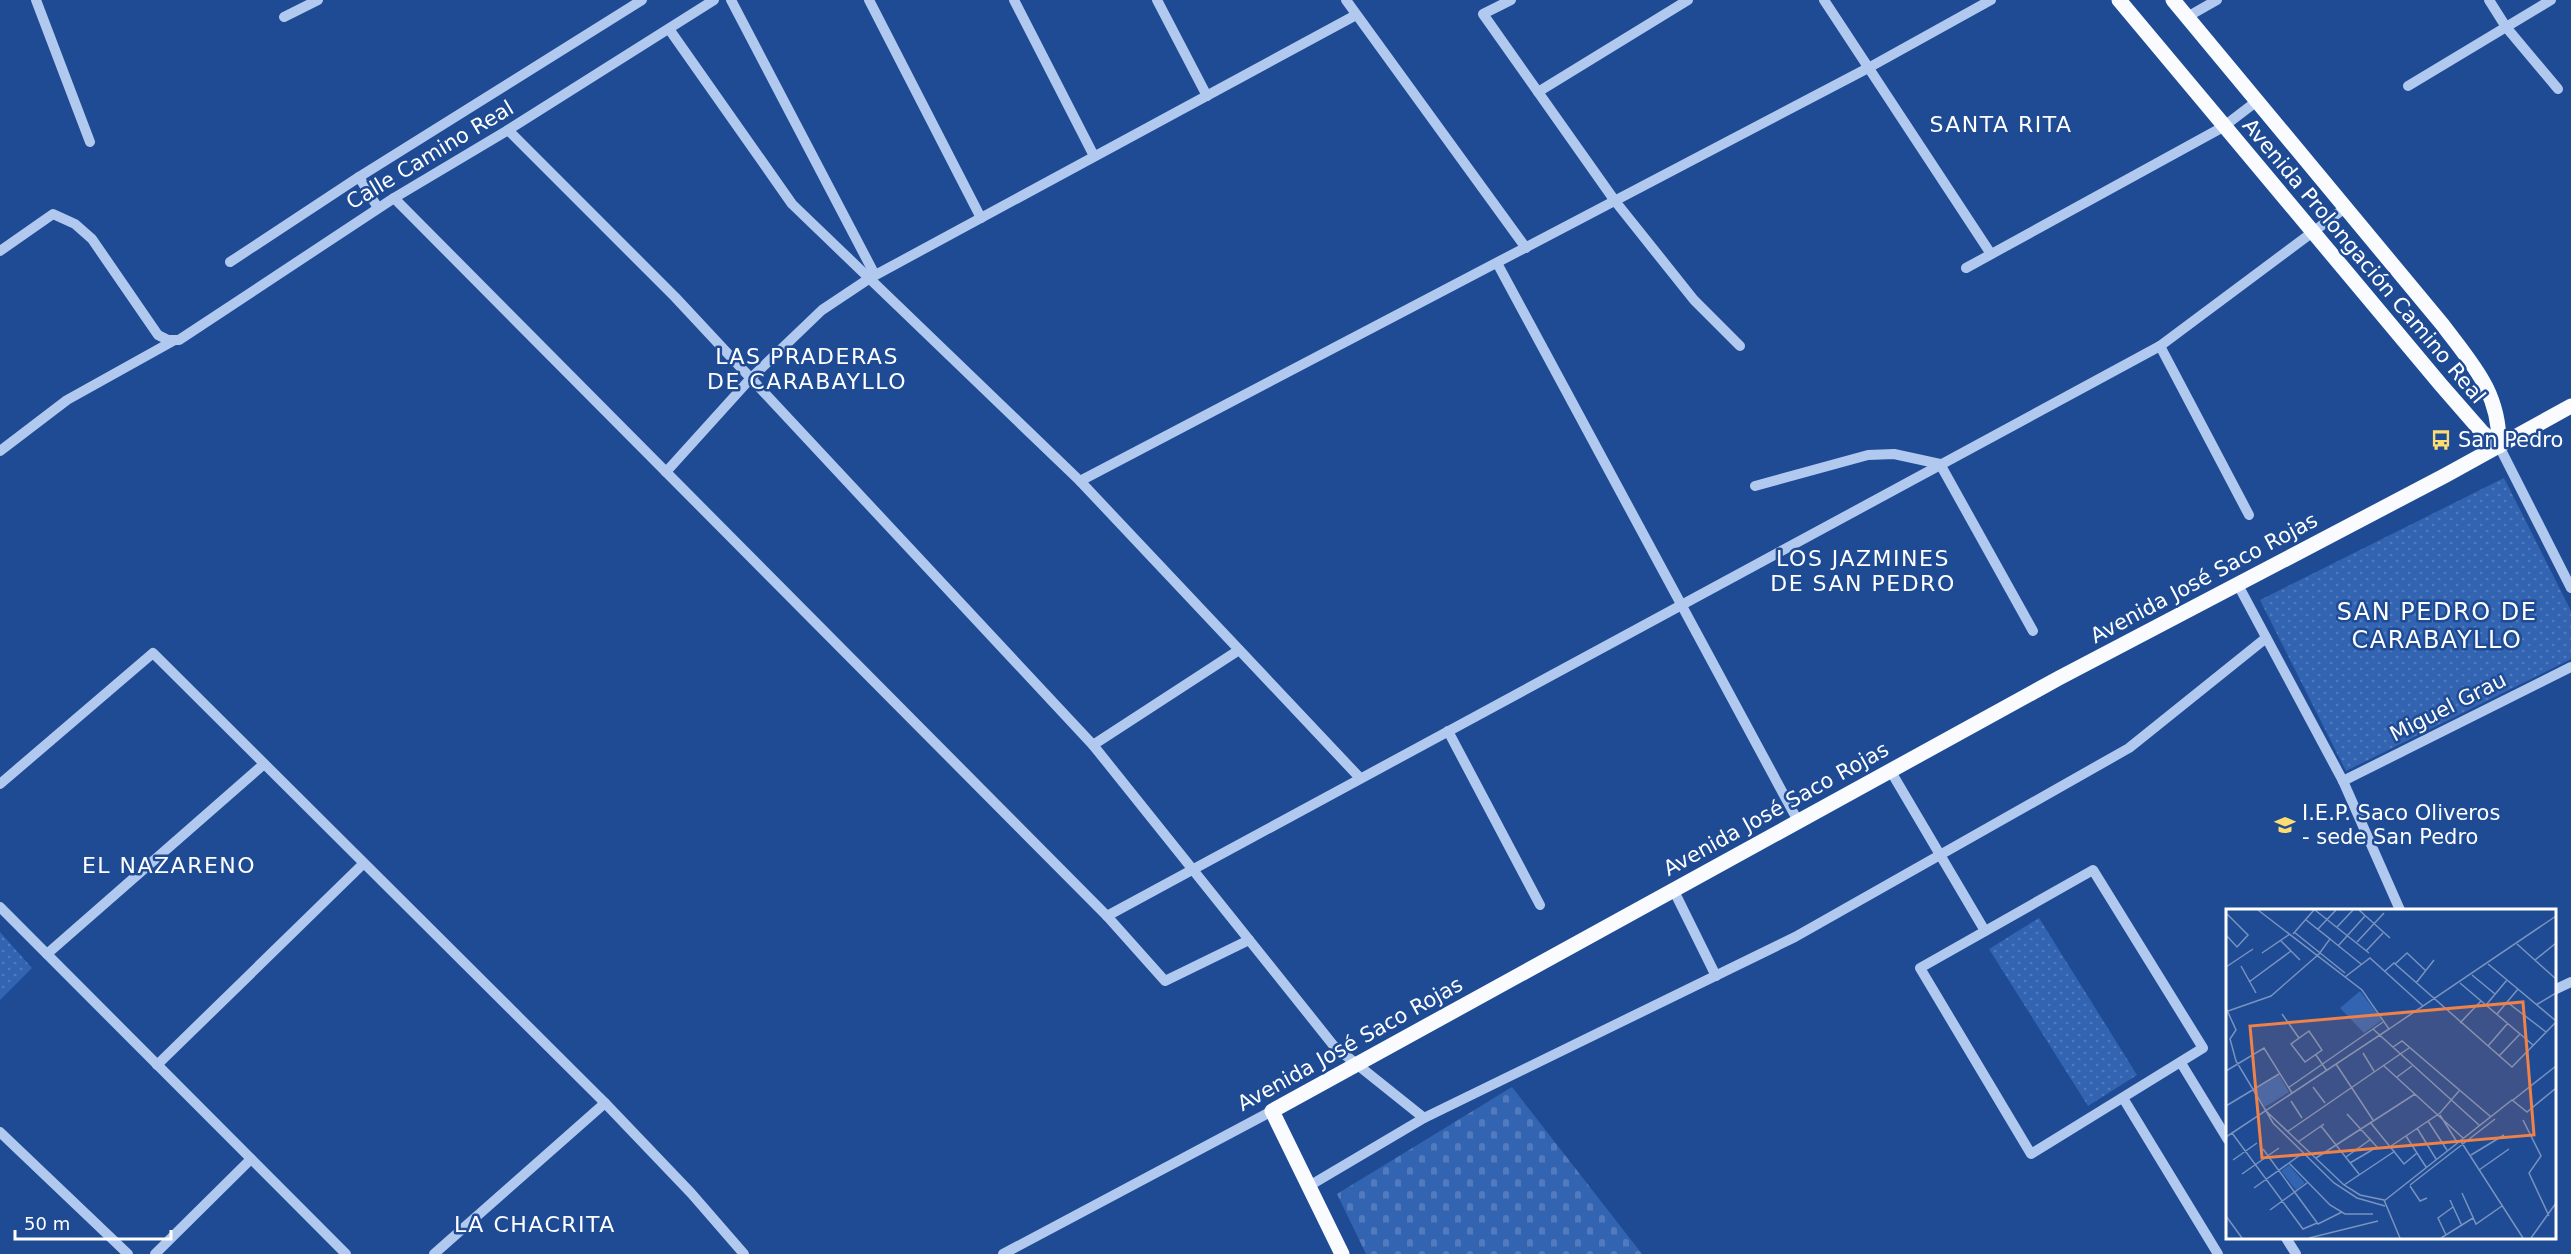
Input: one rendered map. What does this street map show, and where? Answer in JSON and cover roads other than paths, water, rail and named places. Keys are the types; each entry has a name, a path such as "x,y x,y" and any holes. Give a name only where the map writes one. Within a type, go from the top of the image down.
{"main road":[{"name":"Avenida Prolongación Camino Real","path":"2119,0 2223,127 2482,432 2499,446"},
{"name":"Avenida Prolongación Camino Real","path":"2173,0 2442,324 2485,381 2497,412 2499,446"},
{"name":"Avenida José Saco Rojas","path":"1272,1111 1890,770 2571,406"},
{"path":"1272,1111 1342,1254"}],"street":[{"path":"36,0 90,142"},
{"path":"284,17 318,0"},
{"path":"230,262 359,177 642,0"},
{"name":"Calle Camino Real","path":"0,452 67,400 171,340 179,340 393,198 508,130 669,29 697,5 714,0"},
{"path":"731,0 872,276"},
{"path":"869,0 981,218"},
{"path":"1014,0 1094,156"},
{"path":"1157,0 1207,96"},
{"path":"1346,0 1526,248"},
{"path":"1511,0 1483,14 1615,201 1694,300 1740,346"},
{"path":"1538,92 1688,0"},
{"path":"1824,0 1991,254"},
{"path":"1080,482 1870,67 1991,0"},
{"path":"2187,17 2217,0"},
{"path":"2489,0 2506,27 2558,89"},
{"path":"2408,87 2551,0"},
{"path":"666,472 751,378 822,310 872,276 1356,15"},
{"path":"669,29 792,204 872,276 1080,482 1360,778"},
{"path":"1966,268 2223,127 2257,101"},
{"path":"508,130 675,297 1093,745 1334,1046 1424,1118"},
{"path":"359,177 378,208"},
{"path":"393,198 1107,916 1165,981 1249,940"},
{"path":"1107,916 2160,346 2345,208"},
{"path":"0,251 53,214 75,224 92,239 158,335 171,340"},
{"path":"1497,263 1679,605 1798,821"},
{"path":"2160,346 2249,515"},
{"path":"2499,446 2571,588"},
{"path":"1755,486 1868,455 1894,454 1940,464 2033,631"},
{"path":"2237,583 2343,781 2400,909"},
{"path":"1309,1186 1424,1118 1795,937 2129,748 2266,638"},
{"path":"1093,745 1239,650"},
{"path":"0,784 153,653 605,1103 691,1193 744,1254"},
{"name":"Miguel Grau","path":"2343,781 2571,668"},
{"path":"1448,730 1540,904"},
{"path":"47,954 264,764"},
{"path":"1890,770 1986,931"},
{"path":"157,1065 363,864"},
{"path":"2093,870 2203,1048 2181,1063 2031,1154 1920,968 2093,870"},
{"path":"1672,889 1716,976"},
{"path":"0,907 343,1253"},
{"path":"2556,989 2571,982"},
{"path":"2181,1063 2226,1137"},
{"path":"2123,1098 2218,1254"},
{"path":"434,1254 605,1103"},
{"name":"Avenida José Saco Rojas","path":"1003,1254 1272,1111"},
{"path":"0,1132 128,1254"},
{"path":"155,1254 251,1159"},
{"path":"2287,1239 2296,1254"}],"place":[{"name":"San Pedro","path":"2441,440"},
{"name":"I.E.P. Saco Oliveros - sede San Pedro","path":"2285,825"}],"district":[{"name":"SANTA RITA","path":"2001,124"},
{"name":"LAS PRADERAS DE CARABAYLLO","path":"807,368"},
{"name":"LOS JAZMINES DE SAN PEDRO","path":"1863,570"},
{"name":"SAN PEDRO DE CARABAYLLO","path":"2437,626"},
{"name":"EL NAZARENO","path":"169,865"},
{"name":"LA CHACRITA","path":"535,1224"}]}
